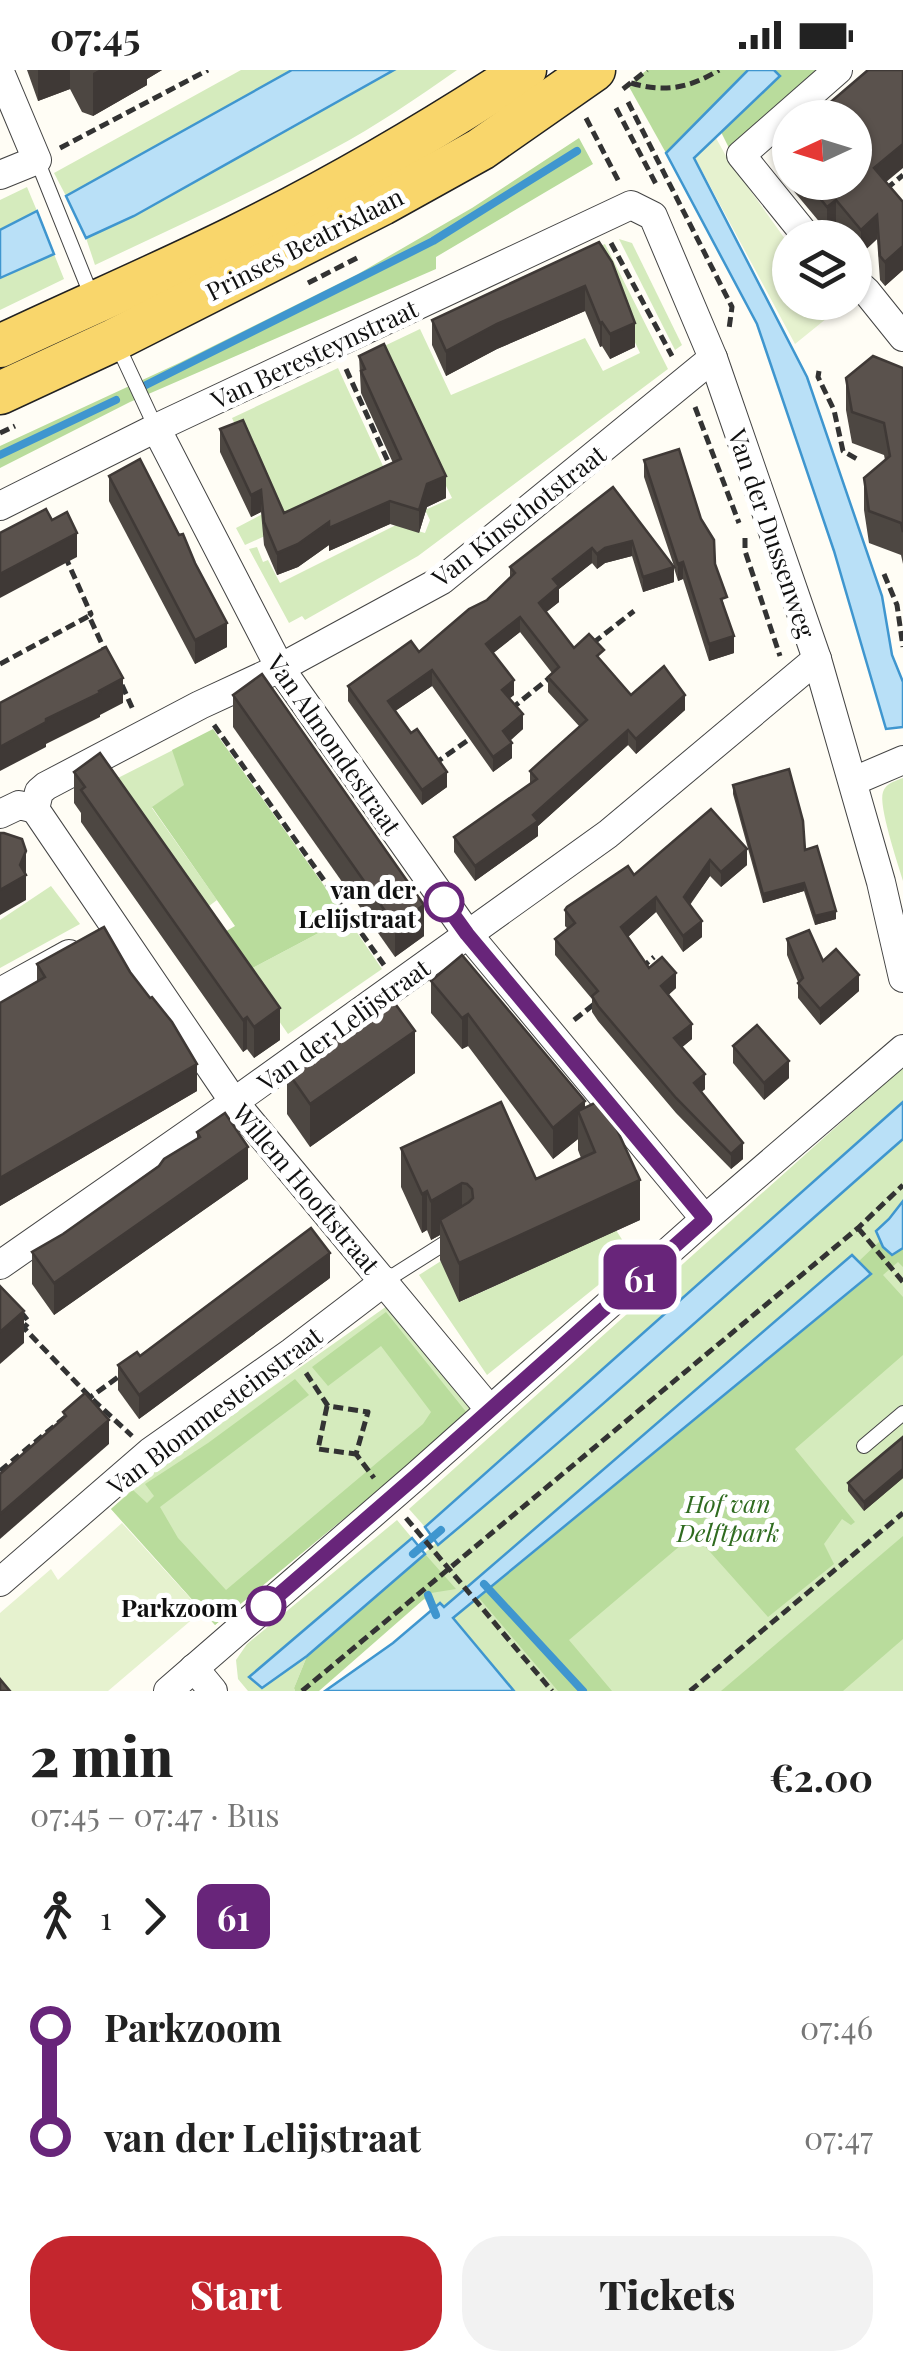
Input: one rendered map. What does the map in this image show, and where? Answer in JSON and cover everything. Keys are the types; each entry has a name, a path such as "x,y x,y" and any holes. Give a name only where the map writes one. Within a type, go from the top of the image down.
{"main road":[{"name":"Prinses Beatrixlaan","path":"0,393 236,237 470,106 525,70"},
{"name":"Prinses Beatrixlaan","path":"0,346 104,321 366,212 613,76"}],"street":[{"path":"793,220 741,155 838,70"},
{"path":"0,72 37,160 0,175"},
{"name":"Van Beresteynstraat","path":"0,506 334,343 631,205"},
{"name":"Van der Dussenweg","path":"631,205 652,216 712,358 818,659 881,882 903,978"},
{"path":"872,298 903,338"},
{"name":"Van Kinschotstraat","path":"35,809 46,786 280,668 442,580 712,358"},
{"name":"Van Almondestraat","path":"156,428 280,668 467,934 705,1219"},
{"name":"Van der Lelijstraat","path":"1,1263 234,1102 618,826 818,659"},
{"path":"854,781 903,760"},
{"path":"0,814 19,805 35,809"},
{"name":"Willem Hooftstraat","path":"35,809 234,1102 490,1410"},
{"path":"0,992 115,928"},
{"path":"168,1691 903,1049"},
{"name":"Van Blommesteinstraat","path":"0,1582 150,1452 385,1281"},
{"path":"194,1668 213,1691"}],"lane":[{"name":"Van Almondestraat","path":"37,160 104,321 156,428"},
{"path":"385,1281 462,1233"},
{"path":"864,1446 903,1413"}],"path":[{"path":"37,160 208,70"},
{"path":"613,76 648,88 671,90 700,82 718,70"},
{"path":"584,115 631,205"},
{"path":"874,200 903,175"},
{"path":"599,220 685,381 746,540 745,550 789,683"},
{"path":"334,343 396,479"},
{"path":"819,371 818,377 834,410 843,451 858,458"},
{"path":"0,664 92,614 58,542"},
{"path":"884,574 896,605 903,647"},
{"path":"590,646 634,611"},
{"path":"88,616 113,666"},
{"path":"504,714 562,668"},
{"path":"121,684 145,734"},
{"path":"200,705 398,984"},
{"path":"425,770 488,726"},
{"path":"640,968 654,957"},
{"path":"554,1036 597,1002"},
{"path":"302,1691 858,1228 903,1185"},
{"path":"858,1228 903,1282"},
{"path":"20,1310 29,1322 24,1328 150,1452"},
{"path":"292,1352 328,1406 318,1449 356,1454 389,1498"},
{"path":"0,1470 122,1373"},
{"path":"328,1406 368,1412 356,1454"},
{"path":"690,1691 903,1513"},
{"path":"413,1527 552,1691"}],"green space":[{"path":"241,70 292,70 66,196 54,173"},
{"path":"394,70 457,70 333,149 95,265 86,238 134,216"},
{"path":"647,70 748,70 666,153 628,85"},
{"path":"774,70 820,70 786,100 772,100 772,113 730,150 721,132 780,76"},
{"path":"579,138 593,164 436,257 436,269 130,402 0,468 0,446 358,274 472,208"},
{"path":"716,138 772,221 772,301 695,158"},
{"path":"27,187 37,211 0,230 0,200"},
{"path":"619,239 632,243 682,345 675,350"},
{"path":"605,244 668,369 418,556 305,620 302,616 289,623 249,549 257,547 263,562 268,560 280,583 396,525 425,533 430,520 425,510 452,498 378,349 420,329 451,395 585,338 603,371 640,353 599,266 565,261"},
{"path":"54,254 64,279 0,310 0,278"},
{"path":"782,320 825,320 795,344"},
{"path":"338,368 389,479 245,545 236,528 274,508 232,418"},
{"path":"213,729 347,918 245,972 223,933 235,926 152,807 184,785 172,750"},
{"path":"173,750 185,785 152,808 217,900 205,909 114,780"},
{"path":"903,778 903,881 882,799 886,786"},
{"path":"51,886 80,924 0,968 0,920"},
{"path":"347,918 382,969 288,1034 245,972"},
{"path":"903,1067 903,1102 425,1527 409,1509"},
{"name":"Hof van Delftpark","path":"903,1139 903,1691 503,1691 402,1573 881,1149 887,1154"},
{"path":"616,1230 633,1257 487,1375 419,1275 441,1261 460,1302"},
{"path":"880,1241 892,1255 903,1248 903,1267 898,1262 883,1275 903,1297 903,1355 795,1449 855,1522 851,1525 842,1519 824,1544 834,1564 768,1617 694,1534 569,1640 612,1691 558,1691 479,1598 871,1275 858,1262"},
{"path":"394,1301 478,1405 215,1625 111,1509 148,1475"},
{"path":"386,1312 467,1413 215,1625 111,1509 133,1490 147,1503 154,1496 145,1484 295,1379 309,1395 160,1507 178,1538 226,1590 423,1424 431,1412 381,1346 328,1386 312,1367"},
{"path":"397,1520 412,1538 262,1688 307,1656 295,1691 248,1691 238,1679 236,1660 247,1644"},
{"path":"122,1523 202,1611 108,1691 0,1691 0,1613 51,1569 58,1580"},
{"path":"903,1536 903,1639 843,1691 721,1691"},
{"path":"425,1554 456,1589 431,1593 319,1691 295,1691 307,1656"}],"water":[{"path":"292,70 394,70 134,216 86,238 66,196"},
{"path":"748,70 774,70 780,76 694,158 772,309 772,320 778,320 807,377 882,596 892,655 903,682 903,727 886,729 834,551 757,324 666,153"},
{"path":"37,211 54,254 0,278 0,230"},
{"path":"903,1102 903,1139 438,1545 425,1527"},
{"path":"903,1201 903,1248 892,1255 883,1247 876,1231"},
{"path":"852,1255 871,1274 453,1618 514,1691 325,1691 393,1643 440,1603 444,1607"},
{"path":"412,1538 425,1554 307,1656 262,1688 249,1677"}],"building":[{"path":"868,70 903,70 903,144 874,168 903,202 903,246 885,262 880,256 877,215 872,220 853,220 836,200 872,200 872,100 833,100"},
{"path":"599,242 612,262 635,323 610,334 600,323 585,286 446,351 432,320"},
{"path":"384,344 446,476 427,484 419,510 390,501 329,528 329,522 298,544 277,553 264,522 261,490 251,495 220,429 243,420 284,513 401,459 361,371 365,369 359,356"},
{"path":"873,356 903,368 903,532 901,523 869,511 864,478 890,456 884,423 852,412 846,378"},
{"path":"679,449 701,519 714,540 715,564 727,597 721,599 734,636 709,644 644,460"},
{"path":"140,459 227,623 195,640 109,476"},
{"path":"613,487 674,567 643,577 632,541 597,554 592,548 553,579 559,586 539,603 574,648 589,634 604,650 597,656 631,695 664,666 685,695 636,739 628,730 533,815 538,821 475,866 454,837 537,779 530,771 587,720 548,677 559,667 520,617 486,644 514,680 502,690 523,714 503,731 512,743 493,757 432,670 388,701 411,733 417,729 447,772 422,790 348,686 411,641 419,652 469,609 487,600 515,573 510,567"},
{"path":"46,509 52,520 67,512 77,533 0,574 0,533"},
{"path":"106,647 123,678 0,747 0,703"},
{"path":"262,674 424,905 395,925 233,695"},
{"path":"100,753 280,1008 254,1027 247,1017 243,1020 81,790 85,787 74,772"},
{"path":"789,769 803,821 805,850 817,846 836,911 815,916 804,883 763,894 733,785"},
{"path":"711,809 747,849 721,872 710,860 684,897 702,921 683,936 656,897 621,927 649,968 662,957 676,973 661,986 692,1024 674,1038 705,1074 694,1083 743,1143 731,1154 676,1098 598,1006 592,996 598,991 555,939 575,923 565,910 567,907 628,866 634,875"},
{"path":"0,833 22,839 26,851 20,865 26,875 0,890"},
{"path":"104,927 130,972 172,1022 197,1064 0,1178 0,1003 45,977 37,964"},
{"path":"809,930 823,961 836,949 859,975 820,1009 798,983 803,978 787,939"},
{"path":"462,955 585,1101 553,1128 468,1014 462,1018 431,981"},
{"path":"391,998 415,1031 310,1104 287,1071"},
{"path":"757,1025 789,1061 764,1083 733,1046"},
{"path":"603,1099 640,1180 459,1263 440,1220 469,1202 472,1189 462,1183 431,1201 427,1191 422,1194 401,1148 501,1102 536,1179 595,1152 578,1111"},
{"path":"225,1113 248,1147 54,1283 32,1252 200,1137 197,1132"},
{"path":"311,1228 330,1253 139,1395 118,1365 137,1352 140,1356"},
{"path":"0,1286 24,1311 0,1332"},
{"path":"85,1393 109,1420 0,1514 0,1474 66,1416 63,1412"},
{"path":"903,1437 903,1469 864,1502 848,1483"}],"waterway":[{"path":"144,386 433,241 577,151"},
{"path":"0,455 116,400"},
{"path":"413,1554 441,1530"},
{"path":"484,1584 583,1691"},
{"path":"428,1595 436,1615"}],"bus line":[{"name":"61","path":"266,1606 705,1219 444,902"}],"place":[{"name":"van der Lelijstraat","path":"444,902"},
{"name":"Parkzoom","path":"266,1606"}]}
